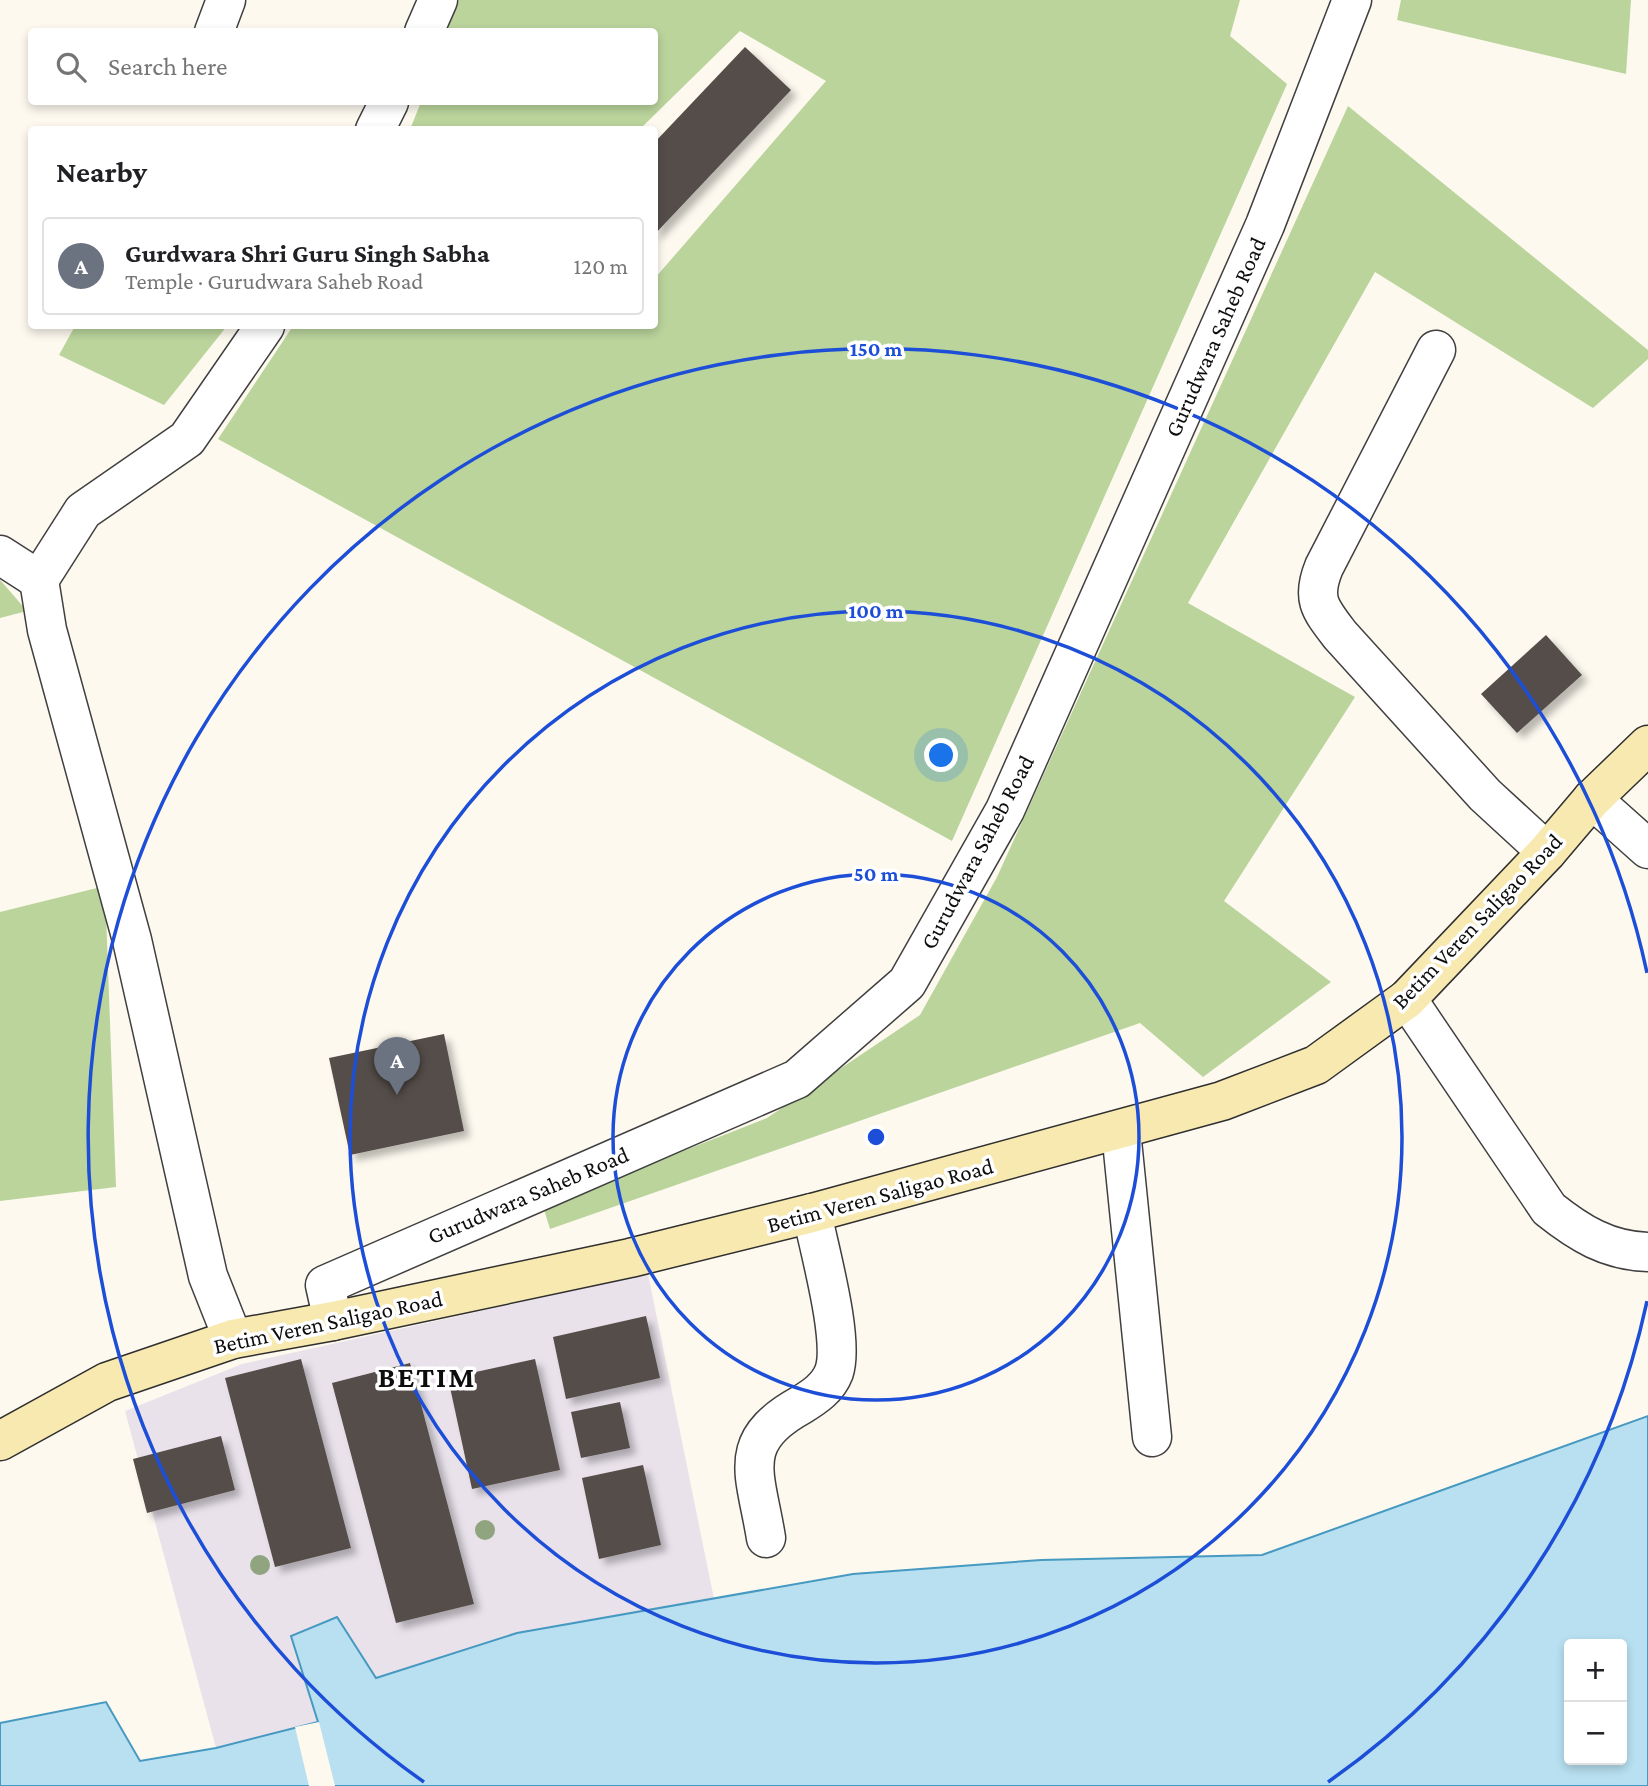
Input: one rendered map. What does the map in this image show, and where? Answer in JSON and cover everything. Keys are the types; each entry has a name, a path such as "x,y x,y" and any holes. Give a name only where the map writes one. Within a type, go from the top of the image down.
{"main road":[{"name":"Betim Veren Saligao Road","path":"0,1441 107,1382 233,1339 333,1321 630,1258 812,1213 1121,1131 1222,1101 1316,1065 1407,999 1547,852 1592,799 1648,744"}],"street":[{"path":"216,28 226,0"},
{"path":"426,28 438,0"},
{"name":"Gurudwara Saheb Road","path":"333,1321 325,1285 797,1079 907,983 1005,810 1265,225 1352,0"},
{"path":"377,126 388,105"},
{"path":"233,1339 208,1276 132,940 47,631 39,580 83,511 187,439 263,329"},
{"path":"1436,350 1324,566 1316,586 1319,608 1340,635 1485,795 1547,852"},
{"path":"0,555 39,580"},
{"path":"1592,799 1648,849"},
{"path":"1407,999 1549,1209 1582,1235 1635,1252 1648,1252"},
{"path":"1121,1131 1152,1437"},
{"path":"766,1538 754,1461 758,1440 776,1419 818,1395 834,1372 837,1342 812,1213"}],"shaded area":[{"path":"648,1274 714,1599 375,1679 337,1617 291,1636 319,1722 216,1748 125,1411 242,1364"}],"green space":[{"path":"459,0 1240,0 1230,36 1287,84 952,841 218,439 291,329 658,329 658,275 826,81 740,31 643,126 411,126 420,105 658,105 658,28 448,28"},
{"path":"1401,0 1631,0 1626,74 1397,20"},
{"path":"1348,106 1648,350 1648,359 1593,408 1375,272 1188,603 1355,697 1224,901 1331,982 1203,1077 1140,1023 550,1229 543,1206 767,1118 920,1015 997,877"},
{"path":"73,329 225,329 164,405 59,355"},
{"path":"1,581 27,611 0,618"},
{"path":"105,886 116,1187 0,1201 0,912"}],"water":[{"path":"1648,1416 1648,1786 0,1786 0,1723 106,1702 140,1761 216,1748 318,1722 291,1636 337,1617 376,1678 517,1633 853,1574 1041,1560 1262,1555"}],"pier":[{"path":"319,1722 335,1786 309,1786 295,1727"}],"building":[{"path":"745,47 791,90 658,231 658,139"},
{"path":"1546,635 1582,675 1517,733 1481,694"},
{"path":"444,1034 464,1131 350,1155 329,1058"},
{"path":"646,1316 660,1378 566,1399 553,1337"},
{"path":"301,1359 351,1548 275,1567 225,1378"},
{"path":"535,1359 560,1470 472,1489 448,1378"},
{"path":"410,1363 474,1604 396,1623 332,1383"},
{"path":"620,1402 630,1448 581,1458 571,1412"},
{"path":"221,1436 235,1490 147,1513 133,1459"},
{"path":"643,1465 661,1545 599,1559 582,1478"}],"place":[{"name":"Gurdwara Shri Guru Singh Sabha","path":"397,1095"}],"district":[{"name":"BETIM","path":"427,1377"}]}
